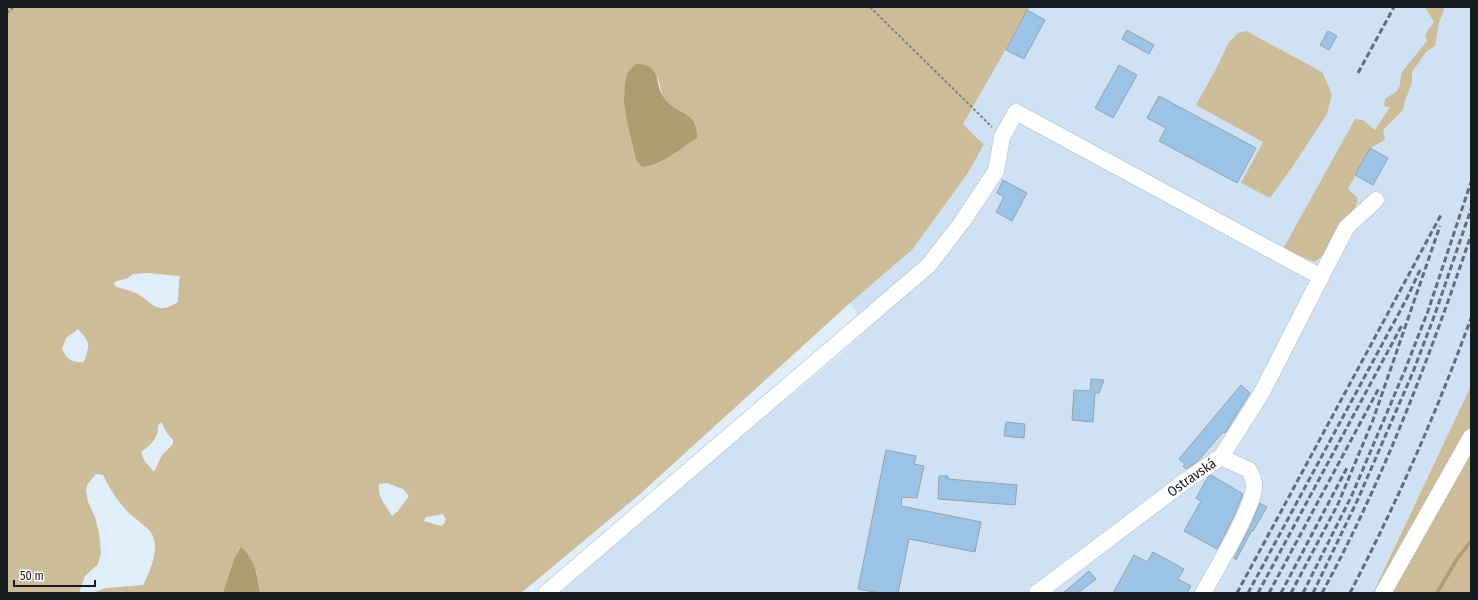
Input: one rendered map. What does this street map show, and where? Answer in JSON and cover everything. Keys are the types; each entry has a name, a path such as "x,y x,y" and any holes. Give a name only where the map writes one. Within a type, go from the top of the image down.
{"street":[{"path":"546,593 929,265 962,222 996,171 1002,137 1016,112 1320,277"},
{"name":"Ostravská","path":"1037,593 1184,482 1221,457 1261,394 1346,228 1376,200"},
{"path":"1383,593 1471,437"},
{"path":"1202,593 1239,527 1251,498 1254,484 1249,470 1221,457"}],"path":[{"path":"7,13 14,7"},
{"path":"870,7 1002,137"}],"shaded area":[{"path":"7,7 1030,7 963,124 984,144 968,173 912,250 850,303 640,494 521,593 260,593 256,570 227,583 223,593 92,593 106,588 143,585 155,553 154,540 150,531 121,504 103,475 96,474 87,485 86,491 88,502 95,517 99,533 101,553 98,564 85,576 79,593 7,593","holes":["658,78 663,98 697,138 678,152 657,164 642,167 636,159 627,122","147,273 180,276 178,302 171,306 160,308 151,304 136,293 115,286 114,282 128,278 133,274","78,329 88,344 84,362 71,360 66,356 62,349 66,338","161,422 173,440 173,444 162,455 154,472 144,460 141,452 151,444 155,438 158,426","387,483 403,489 409,496 398,511 392,516 382,501 379,484","443,514 446,519 444,524 441,526 424,521 426,517"]},
{"path":"1030,7 1471,7 1471,386 1373,593 560,593 708,464 835,359 868,329 850,303 912,250 968,173 984,144 963,124"},
{"path":"1428,7 1445,7 1439,23 1435,46 1426,52 1412,72 1412,83 1403,110 1383,130 1385,140 1370,148 1348,189 1358,198 1355,210 1324,254 1315,262 1283,249 1355,119 1363,120 1375,130 1390,107 1384,106 1385,99 1397,91 1400,85 1401,73 1427,41 1425,36 1434,22 1426,9"},
{"path":"1246,31 1322,72 1332,94 1327,114 1270,198 1241,183 1263,142 1196,105 1229,42 1238,33"},
{"path":"636,64 650,67 654,71 664,98 674,108 690,117 694,122 697,138 657,164 642,167 636,160 624,102 625,83 628,72"},
{"path":"1471,386 1471,593 1373,593"},
{"path":"241,547 252,562 260,593 223,593 235,557"}],"building":[{"path":"1027,10 1045,20 1024,59 1006,50"},
{"path":"1127,30 1154,45 1149,54 1122,39"},
{"path":"1328,31 1337,36 1329,50 1320,45"},
{"path":"1119,65 1137,75 1113,118 1095,108"},
{"path":"1159,96 1256,148 1237,183 1159,141 1166,128 1147,118"},
{"path":"1370,148 1388,158 1373,185 1355,175"},
{"path":"1003,180 1027,193 1012,221 996,212 1004,197 997,193"},
{"path":"1091,379 1104,380 1099,393 1095,393 1093,422 1072,420 1074,390 1090,391"},
{"path":"1241,385 1250,393 1225,433 1223,432 1198,461 1186,469 1183,466 1185,464 1179,459"},
{"path":"1006,422 1025,424 1024,438 1004,436"},
{"path":"886,450 916,456 914,464 924,466 917,498 902,497 901,506 981,522 975,552 909,539 898,593 880,593 858,589"},
{"path":"1211,475 1243,494 1233,518 1217,549 1184,531 1201,501 1196,498 1208,477"},
{"path":"939,476 948,476 948,479 1017,485 1015,505 938,499"},
{"path":"1260,503 1267,507 1253,531 1252,530 1236,560 1234,558 1250,527"},
{"path":"1153,552 1184,569 1178,579 1191,586 1187,593 1113,593 1134,555 1147,562"},
{"path":"1089,571 1096,579 1078,593 1063,593"}],"waterway":[{"path":"1437,593 1457,559 1471,541"}],"railway":[{"path":"1358,73 1394,7"},
{"path":"1303,593 1352,495 1405,370 1428,311 1471,182"},
{"path":"1313,593 1358,499 1413,372 1435,314 1471,209"},
{"path":"1237,593 1442,213"},
{"path":"1291,593 1338,504 1373,420 1440,226"},
{"path":"1322,593 1365,507 1404,417 1439,326 1471,235"},
{"path":"1248,593 1406,300 1421,268"},
{"path":"1350,593 1384,526 1430,423 1471,318"},
{"path":"1258,593 1402,325"},
{"path":"1269,593 1379,388"},
{"path":"1281,593 1348,466"}]}
